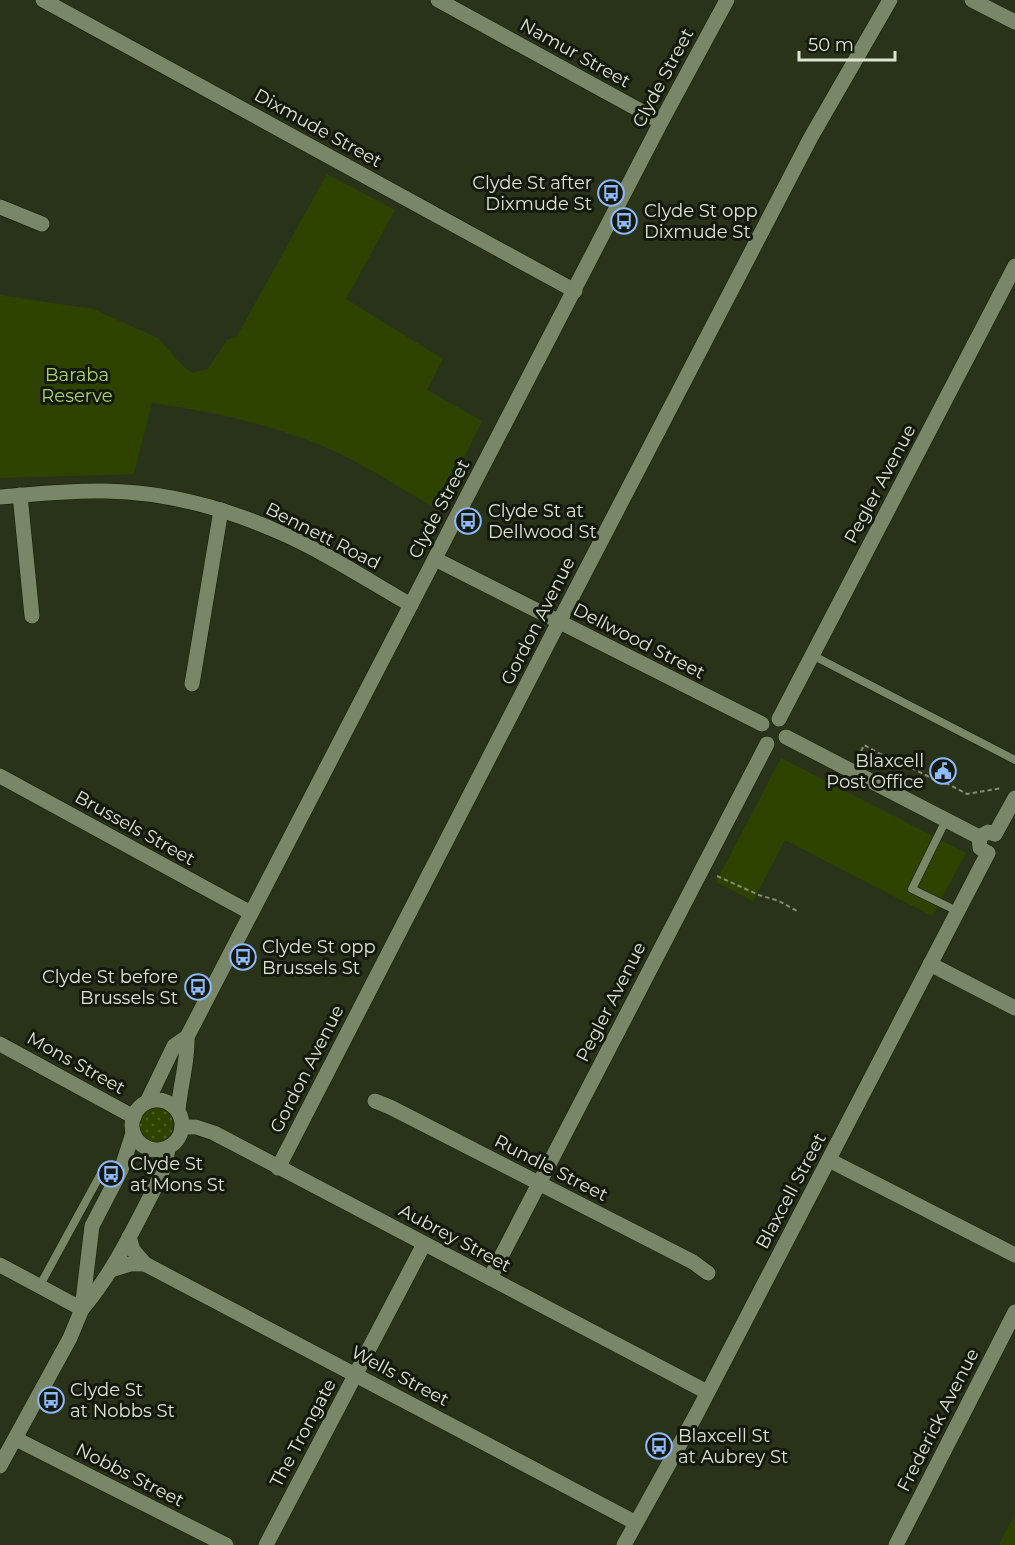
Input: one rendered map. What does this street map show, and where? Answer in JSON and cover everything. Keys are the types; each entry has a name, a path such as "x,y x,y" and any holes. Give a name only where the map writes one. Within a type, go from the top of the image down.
{"street":[{"name":"Dixmude Street","path":"44,0 574,291"},
{"name":"Namur Street","path":"438,0 661,123"},
{"name":"Clyde Street","path":"147,1102 174,1046 187,1037 661,123 728,0"},
{"name":"Gordon Avenue","path":"278,1168 812,137 890,0"},
{"path":"972,0 1015,22"},
{"path":"0,207 42,224"},
{"name":"Pegler Avenue","path":"780,719 1015,266"},
{"name":"Bennett Road","path":"0,497 64,492 131,492 221,510 281,532 411,605"},
{"path":"20,495 32,616"},
{"path":"192,684 221,510"},
{"name":"Dellwood Street","path":"435,559 762,724"},
{"path":"771,718 780,719 785,724 786,737 777,744 768,744 762,739 760,733 762,724 771,718"},
{"path":"786,737 979,837"},
{"name":"Pegler Avenue","path":"490,1278 768,744"},
{"name":"Brussels Street","path":"0,777 251,914"},
{"path":"995,834 1015,798"},
{"path":"988,832 995,834 999,841 998,846 994,851 988,853 980,848 979,837 988,832"},
{"name":"Blaxcell Street","path":"624,1545 707,1392 988,853"},
{"path":"930,964 1015,1008"},
{"name":"Clyde Street","path":"178,1111 188,1052 187,1037"},
{"name":"Mons Street","path":"0,1044 133,1125"},
{"path":"0,1466 70,1338 82,1309 92,1226 121,1170 133,1125 140,1107 147,1102 164,1101 178,1111 182,1118 178,1139 168,1148 160,1150 144,1146 137,1140 133,1125"},
{"name":"Rundle Street","path":"375,1101 693,1262 708,1273"},
{"name":"Aubrey Street","path":"182,1127 196,1127 214,1133 707,1392"},
{"path":"82,1309 99,1290 129,1237 166,1166 168,1148"},
{"path":"829,1160 1015,1255"},
{"path":"129,1237 133,1250 145,1264"},
{"name":"The Trongate","path":"266,1545 424,1244"},
{"path":"111,1270 130,1264 145,1264"},
{"name":"Wells Street","path":"145,1264 636,1523"},
{"path":"0,1265 82,1309"},
{"name":"Frederick Avenue","path":"896,1545 1015,1312"},
{"name":"Nobbs Street","path":"16,1439 226,1545"}],"lane":[{"path":"812,656 1015,760"},
{"path":"946,820 912,888 957,911"},
{"path":"39,1287 104,1168"}],"path":[{"path":"858,758 864,745 968,794 1002,788"},
{"path":"717,876 798,910"},
{"path":"132,1157 145,1164 157,1165"}],"green space":[{"name":"Baraba Reserve","path":"327,174 395,210 346,299 443,359 427,390 482,421 438,510 363,466 316,443 247,421 152,403 134,474 0,478 0,295 93,309 158,338 192,373 208,369 227,340 237,336"},
{"path":"781,758 966,853 932,916 785,840 753,901 716,882"},
{"path":"156,1108 168,1113 173,1125 168,1137 156,1142 144,1137 139,1125 144,1113"},
{"path":"1015,1514 1015,1545 999,1545"}],"place":[{"name":"Clyde St after Dixmude St","path":"611,193"},
{"name":"Clyde St opp Dixmude St","path":"624,221"},
{"name":"Clyde St at Dellwood St","path":"468,521"},
{"name":"Blaxcell Post Office","path":"943,771"},
{"name":"Clyde St opp Brussels St","path":"243,957"},
{"name":"Clyde St before Brussels St","path":"198,987"},
{"name":"Clyde St at Mons St","path":"111,1174"},
{"name":"Clyde St at Nobbs St","path":"51,1400"},
{"name":"Blaxcell St at Aubrey St","path":"659,1446"}]}
